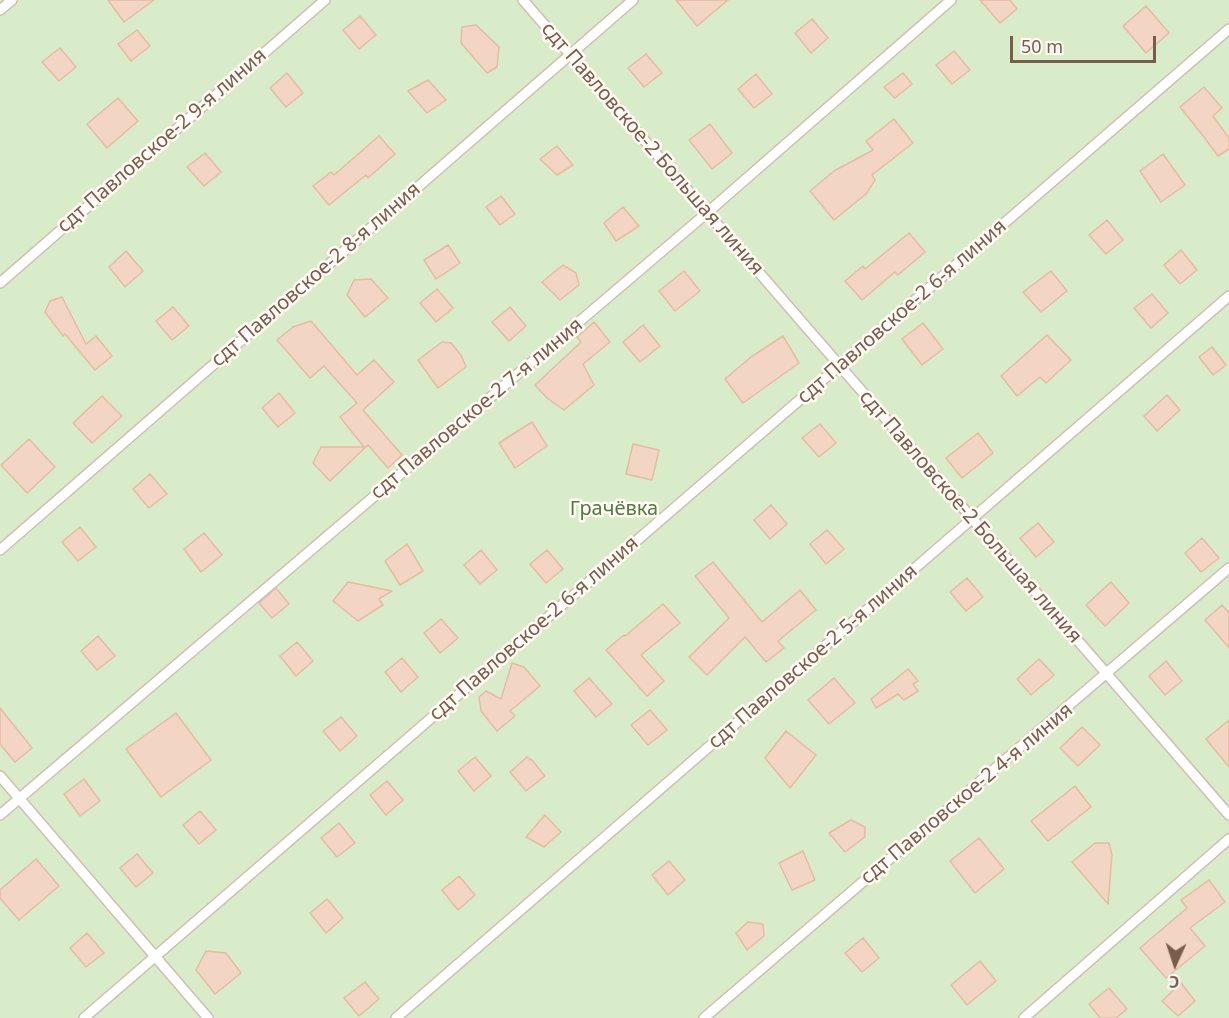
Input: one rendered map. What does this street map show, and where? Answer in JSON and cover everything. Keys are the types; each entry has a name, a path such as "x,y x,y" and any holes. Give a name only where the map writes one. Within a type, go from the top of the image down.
{"lane":[{"path":"0,10 12,0"},
{"name":"сдт Павловское-2 9-я линия","path":"0,283 324,0"},
{"name":"сдт Павловское-2 Большая линия","path":"523,0 1229,815"},
{"name":"сдт Павловское-2 8-я линия","path":"0,550 633,0"},
{"name":"сдт Павловское-2 7-я линия","path":"0,815 708,212 951,0"},
{"name":"сдт Павловское-2 6-я линия","path":"84,1018 1229,29"},
{"name":"сдт Павловское-2 5-я линия","path":"396,1018 1229,296"},
{"name":"сдт Павловское-2 4-я линия","path":"704,1018 1229,568"},
{"path":"0,776 208,1018"},
{"path":"1024,1018 1229,839"}],"green space":[{"name":"Грачёвка","path":"0,0 1229,0 1229,1018 0,1018"}],"building":[{"path":"108,0 154,0 124,22"},
{"path":"676,0 728,0 697,26"},
{"path":"980,0 1010,0 1017,9 1000,23"},
{"path":"1146,6 1169,33 1146,53 1123,26"},
{"path":"360,16 376,35 359,49 343,30"},
{"path":"812,19 828,38 811,53 795,33"},
{"path":"476,25 499,47 497,67 487,73 461,43 462,27"},
{"path":"137,30 150,46 131,61 118,44"},
{"path":"60,48 76,67 59,81 42,62"},
{"path":"954,51 970,70 952,84 936,65"},
{"path":"646,54 662,73 644,87 628,68"},
{"path":"287,73 303,93 286,107 270,88"},
{"path":"903,73 912,84 895,98 884,87"},
{"path":"756,74 772,94 754,108 738,89"},
{"path":"428,80 446,100 427,113 408,91"},
{"path":"1204,87 1222,108 1213,116 1229,138 1229,149 1218,156 1180,107"},
{"path":"118,98 138,121 107,148 87,124"},
{"path":"894,119 913,143 872,175 875,180 866,194 834,220 810,191 834,171 873,150 866,141"},
{"path":"710,124 732,153 712,169 689,140"},
{"path":"379,136 395,154 368,178 366,175 329,205 313,186 331,172 334,175"},
{"path":"557,146 573,165 557,175 540,159"},
{"path":"205,153 221,172 204,186 187,167"},
{"path":"1163,154 1185,185 1161,202 1140,171"},
{"path":"501,196 515,214 500,225 486,207"},
{"path":"623,207 639,226 616,241 604,223"},
{"path":"1107,220 1123,240 1106,254 1089,235"},
{"path":"909,233 925,252 898,275 895,272 862,300 845,281 863,266 865,269"},
{"path":"448,245 460,263 436,279 424,260"},
{"path":"1181,250 1197,270 1180,284 1164,265"},
{"path":"126,251 143,271 125,287 109,267"},
{"path":"563,265 576,273 579,285 560,300 542,282"},
{"path":"684,271 700,291 675,311 659,291"},
{"path":"1051,271 1067,291 1041,312 1023,292"},
{"path":"371,279 388,298 365,317 347,295 354,280"},
{"path":"437,289 453,308 436,322 420,303"},
{"path":"1152,294 1168,313 1151,328 1134,308"},
{"path":"62,297 86,344 96,336 112,356 95,370 65,334 63,336 45,312 50,301"},
{"path":"173,307 189,326 172,340 156,321"},
{"path":"510,307 526,326 509,341 492,322"},
{"path":"311,321 357,375 374,360 394,382 363,410 402,455 388,468 368,445 330,481 313,463 321,447 364,447 340,417 357,403 324,366 310,378 277,340 293,327"},
{"path":"594,322 610,342 583,364 594,385 564,410 547,398 535,385 581,342 577,337"},
{"path":"923,323 943,349 922,365 902,339"},
{"path":"643,325 660,346 640,362 623,342"},
{"path":"1047,335 1071,360 1046,383 1040,377 1017,396 1001,376"},
{"path":"783,336 799,363 743,403 725,379 751,357"},
{"path":"442,342 451,343 461,355 466,367 438,388 418,360"},
{"path":"1212,347 1226,365 1213,375 1199,357"},
{"path":"279,393 295,413 278,427 262,408"},
{"path":"1167,395 1180,410 1157,431 1144,416"},
{"path":"102,396 122,416 92,443 73,423"},
{"path":"532,422 547,446 515,468 499,443"},
{"path":"820,424 836,443 819,457 802,438"},
{"path":"978,433 993,453 962,478 946,458"},
{"path":"29,439 55,467 27,493 1,465"},
{"path":"633,444 659,450 652,480 626,474"},
{"path":"150,474 167,494 149,508 133,489"},
{"path":"771,505 787,524 770,539 754,520"},
{"path":"1038,523 1054,542 1036,557 1020,538"},
{"path":"80,527 96,547 78,561 62,542"},
{"path":"827,530 844,549 826,564 810,544"},
{"path":"204,533 222,555 201,572 184,549"},
{"path":"1202,538 1219,558 1201,572 1185,553"},
{"path":"407,544 423,571 400,585 385,561"},
{"path":"481,550 497,570 480,584 464,565"},
{"path":"547,550 563,569 546,583 530,564"},
{"path":"713,562 762,622 800,590 816,610 778,641 784,648 766,662 745,637 707,675 689,657 729,618 695,576"},
{"path":"967,578 983,597 966,611 950,592"},
{"path":"348,582 392,591 379,599 383,605 358,621 333,601"},
{"path":"1111,582 1129,603 1105,626 1086,605"},
{"path":"276,588 289,604 272,618 259,603"},
{"path":"663,604 680,623 641,655 664,681 647,696 606,650"},
{"path":"1222,605 1229,613 1229,648 1205,620"},
{"path":"441,619 458,638 440,653 424,633"},
{"path":"98,636 115,656 97,670 81,651"},
{"path":"297,642 313,661 296,676 280,656"},
{"path":"402,658 418,677 401,692 385,672"},
{"path":"1039,659 1054,675 1031,695 1017,679"},
{"path":"1166,661 1182,681 1165,695 1149,676"},
{"path":"512,663 524,667 540,686 510,711 515,716 497,731 481,711 479,697 486,691 501,699"},
{"path":"908,669 918,681 913,684 918,691 904,700 898,694 876,708 871,699"},
{"path":"589,678 612,704 596,717 574,691"},
{"path":"834,678 855,703 829,724 808,700"},
{"path":"0,708 32,748 15,762 0,744"},
{"path":"650,710 667,730 648,745 631,725"},
{"path":"176,713 211,760 161,797 126,749"},
{"path":"341,717 357,736 340,751 323,731"},
{"path":"1229,720 1229,767 1206,739"},
{"path":"1082,727 1100,745 1078,766 1060,748"},
{"path":"786,731 816,755 790,788 765,758"},
{"path":"475,757 491,776 474,791 458,771"},
{"path":"527,757 545,776 526,791 510,772"},
{"path":"84,779 100,801 80,816 64,794"},
{"path":"387,781 403,800 386,815 370,795"},
{"path":"1075,786 1091,807 1048,841 1031,821"},
{"path":"200,811 216,830 199,844 183,825"},
{"path":"545,815 561,832 544,847 526,837"},
{"path":"851,820 865,827 865,837 845,852 829,833"},
{"path":"339,823 355,843 337,857 321,838"},
{"path":"979,838 1004,869 975,893 950,861"},
{"path":"1095,843 1109,843 1112,855 1108,904 1072,862"},
{"path":"803,851 815,880 792,890 779,863"},
{"path":"137,854 153,873 136,887 120,868"},
{"path":"36,859 59,886 19,920 0,898 0,890"},
{"path":"669,861 685,880 668,895 652,875"},
{"path":"459,876 475,895 458,910 442,890"},
{"path":"1209,880 1225,902 1190,928 1205,946 1166,978 1140,948 1187,908 1181,900"},
{"path":"327,899 343,918 326,933 310,913"},
{"path":"748,922 763,924 764,936 747,950 736,933"},
{"path":"87,933 104,953 86,967 70,948"},
{"path":"863,938 879,958 862,972 845,953"},
{"path":"206,951 226,953 241,973 215,994 196,970"},
{"path":"980,961 996,981 967,1005 951,985"},
{"path":"365,982 379,999 359,1016 344,998"},
{"path":"1181,983 1195,1001 1178,1016 1162,1001"},
{"path":"1109,988 1127,1009 1116,1018 1100,1018 1089,1004"}]}
